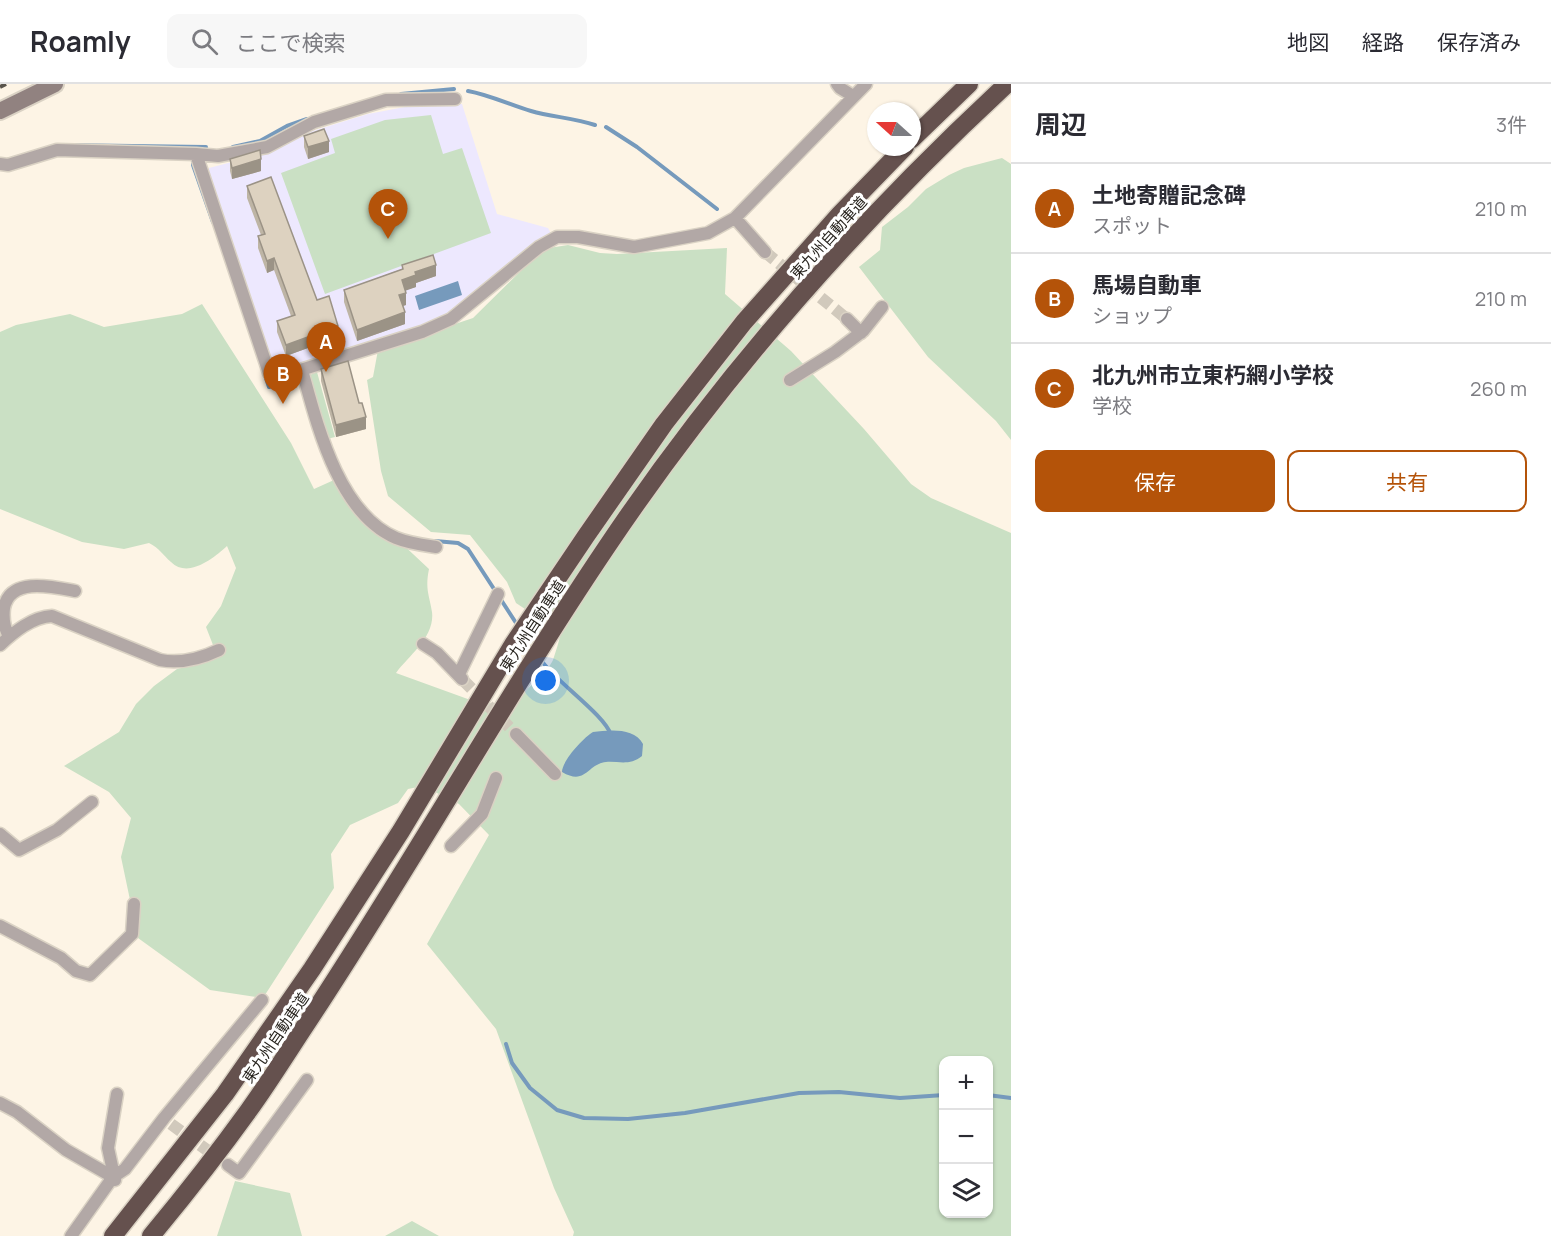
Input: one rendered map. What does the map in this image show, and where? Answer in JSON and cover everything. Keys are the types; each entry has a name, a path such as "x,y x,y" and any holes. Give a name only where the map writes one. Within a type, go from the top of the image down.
{"highway":[{"path":"921,131 969,84"},
{"name":"東九州自動車道","path":"151,1236 249,1110 338,977 534,656 608,544 682,442 763,338 858,230 1007,84"},
{"name":"東九州自動車道","path":"113,1236 225,1094 312,969 401,831 514,643 664,424 744,322 840,214 896,156"}],"main road":[{"path":"0,111 55,84"}],"street":[{"path":"837,84 853,96"},
{"path":"196,154 269,373 275,378 422,332 451,319 531,253 557,237 578,237 634,247 708,233 735,218 866,84"},
{"path":"0,164 8,165 57,150 218,156 267,147 314,122 386,100 455,99"},
{"path":"735,218 765,252"},
{"path":"790,380 829,357 861,333 882,307"},
{"path":"847,319 861,333"},
{"path":"302,370 330,461 351,497 370,519 394,537 406,542 436,547"},
{"path":"4,640 6,631 3,614 6,600 12,594 20,589 36,585 75,591"},
{"path":"423,644 438,653 461,677 498,594"},
{"path":"4,640 39,616 52,616 159,660 185,662 208,656 219,650"},
{"path":"516,734 555,774"},
{"path":"451,846 482,814 496,778"},
{"path":"0,834 19,850 63,826 92,802"},
{"path":"0,926 61,958 76,971 90,975 132,934 134,904"},
{"path":"71,1236 115,1181 168,1121 262,1000"},
{"path":"228,1165 239,1173 307,1080"},
{"path":"115,1181 108,1148 117,1094"},
{"path":"0,1103 17,1112 66,1150 115,1181"}],"shaded area":[{"path":"462,104 497,214 548,228 553,237 468,310 278,373 273,371 208,173 209,168 255,156 303,134 368,114 410,106"}],"green space":[{"path":"431,115 443,154 462,148 491,233 325,294 281,173 335,153 331,139 385,120"},
{"path":"1002,158 1011,164 1011,440 996,421 928,357 859,267 880,250 882,227 908,207 926,189 964,168"},
{"path":"568,245 600,253 617,254 727,248 725,294 791,351 864,429 911,484 931,498 1011,533 1011,1236 573,1236 574,1232 554,1188 496,1029 427,944 489,835 459,804 423,786 408,789 398,803 350,825 331,854 334,888 263,998 210,990 138,938 121,857 131,818 109,792 64,766 119,732 136,704 154,686 177,669 208,661 213,645 206,627 221,606 236,568 227,546 201,565 193,568 178,567 149,543 124,549 82,542 0,509 0,332 16,325 70,314 104,327 182,314 202,304 291,443 314,489 334,480 429,569 427,587 432,621 425,638 396,673 476,702 504,702 518,697 548,667 553,660 561,633 516,603 507,582 470,535 431,532 388,496 381,471 367,380 373,377 378,350 473,318 540,252"},
{"path":"317,372 335,437 327,439 310,375"},
{"path":"235,1181 290,1193 302,1236 217,1236"},
{"path":"412,1221 439,1236 385,1236"}],"water":[{"path":"458,281 462,295 419,310 415,296"},
{"path":"621,731 634,735 643,744 642,756 629,762 606,762 576,777 562,772 565,762 574,750 593,732"}],"building":[{"path":"324,129 329,141 308,147 304,136"},
{"path":"260,150 261,159 232,168 230,159"},
{"path":"271,177 317,300 329,296 338,326 286,345 277,321 295,315 274,258 267,261 258,236 265,234 247,186"},
{"path":"433,255 436,265 415,272 416,275 402,280 406,293 399,295 405,312 357,330 344,290 403,269 402,265"},
{"path":"348,361 359,403 362,403 366,417 336,425 321,369"}],"waterway":[{"path":"401,94 454,89"},
{"path":"468,91 531,111 595,125"},
{"path":"233,147 260,141 287,126 307,119"},
{"path":"606,127 637,147 717,209"},
{"path":"59,145 206,147"},
{"path":"193,158 193,165 213,222"},
{"path":"265,375 269,387 295,378"},
{"path":"435,541 458,543 468,549 518,626"},
{"path":"541,660 600,718 611,735"},
{"path":"506,1044 512,1063 530,1088 557,1110 584,1118 628,1119 685,1113 799,1093 839,1092 900,1098 939,1095"},
{"path":"993,1096 1011,1098"}],"tunnel":[{"path":"765,252 847,319"},
{"path":"463,680 516,734"},
{"path":"171,1124 221,1160"}],"railway":[{"path":"0,87 6,84"}],"place":[{"name":"北九州市立東朽網小学校","path":"388,239"},
{"name":"土地寄贈記念碑","path":"326,372"},
{"name":"馬場自動車","path":"283,404"}]}
